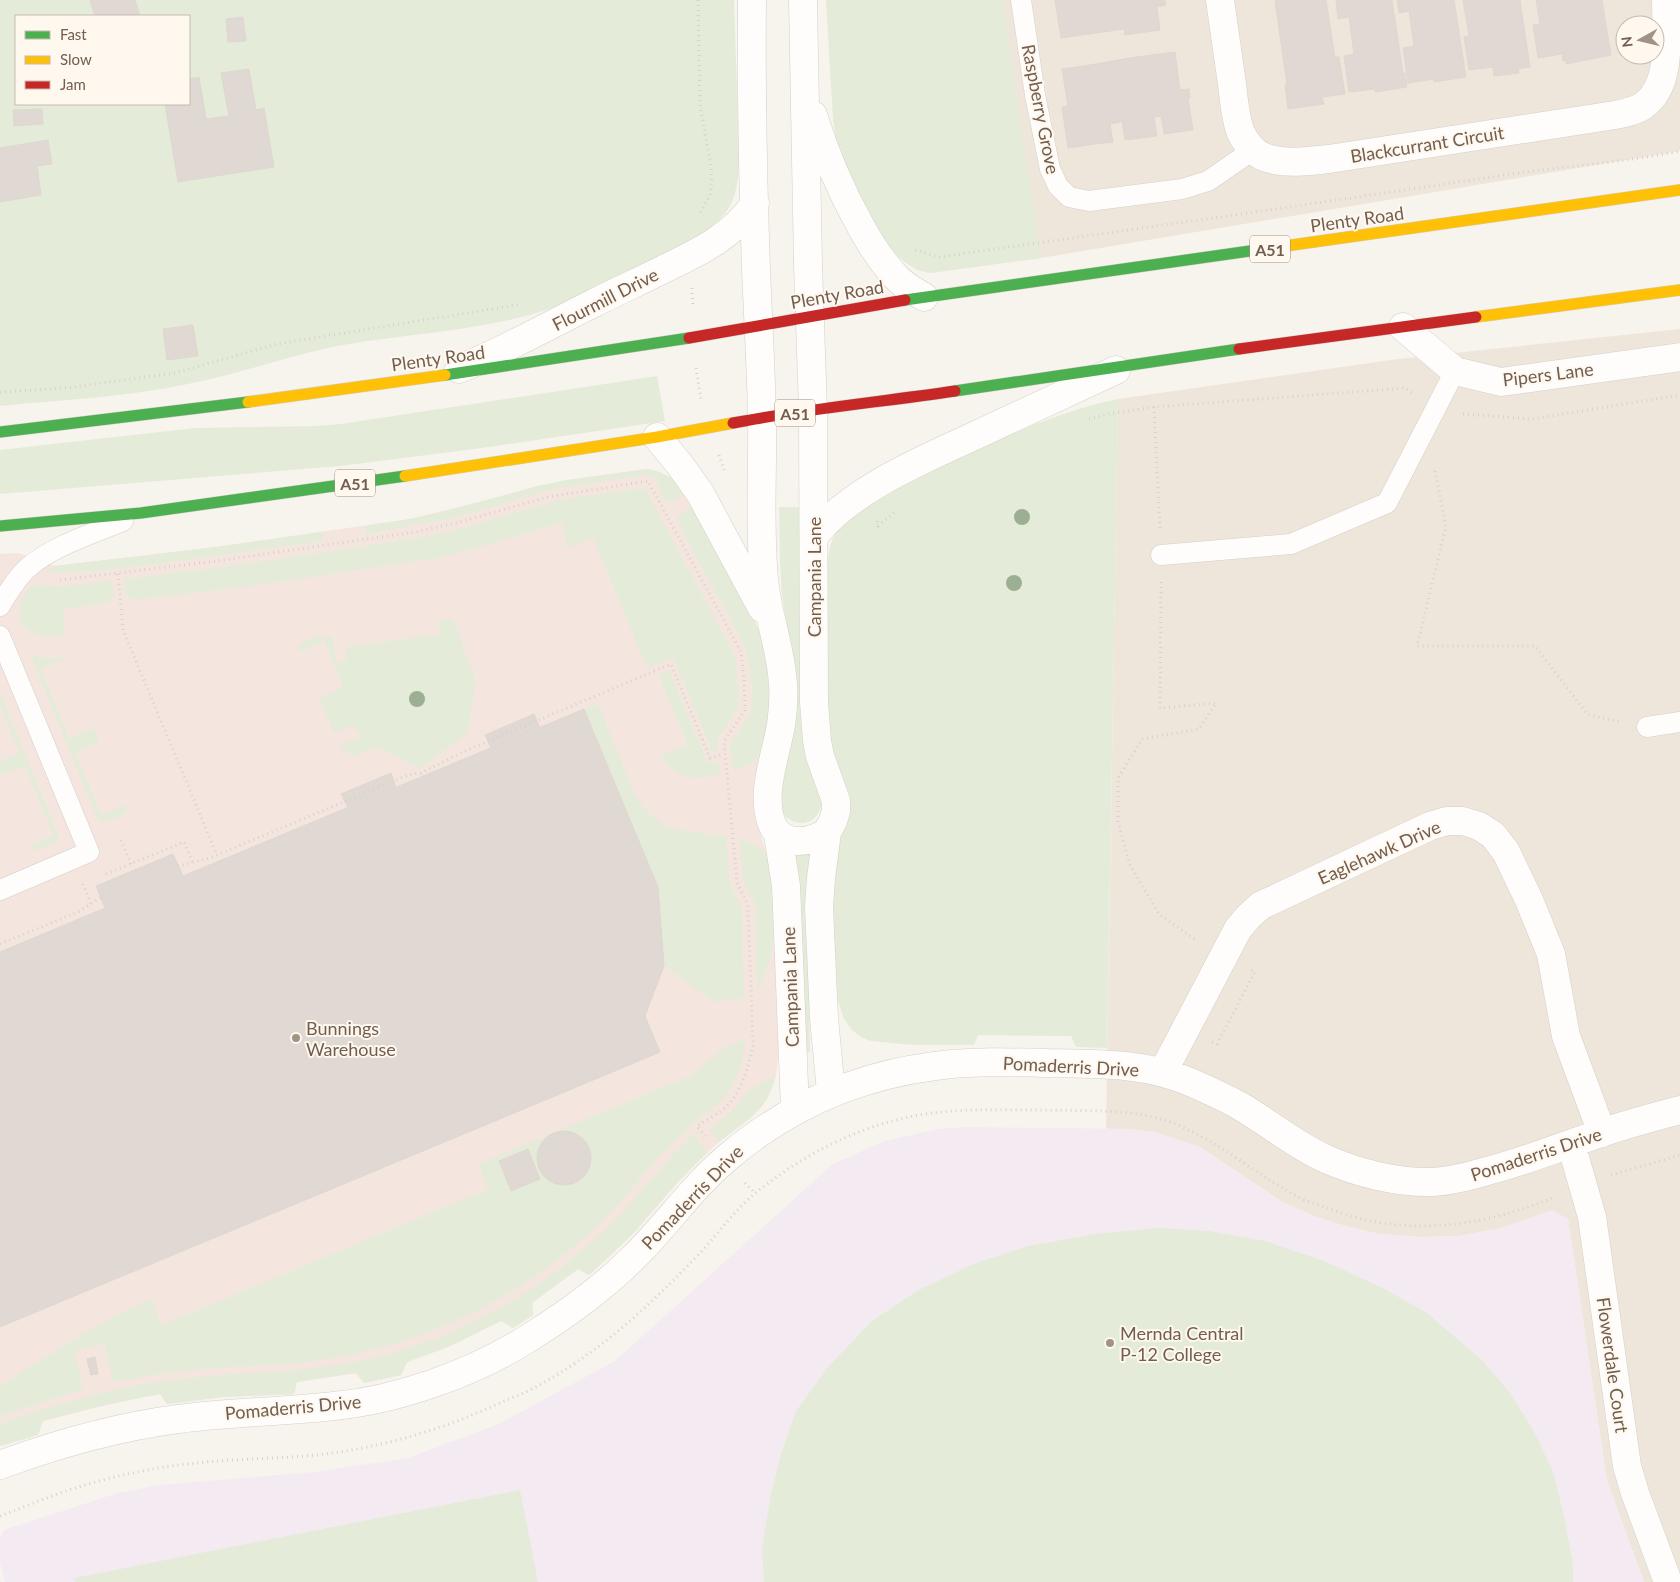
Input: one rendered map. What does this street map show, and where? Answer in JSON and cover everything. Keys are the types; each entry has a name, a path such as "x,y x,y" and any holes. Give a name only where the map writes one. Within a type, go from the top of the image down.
{"highway":[{"name":"Plenty Road","path":"0,432 250,402 442,376 758,326 924,297 1680,190"},
{"name":"A51","path":"0,526 141,513 304,491 813,410 881,402 1297,340 1680,290"}],"street":[{"path":"752,0 751,64 758,326"},
{"path":"803,0 810,316"},
{"path":"1220,0 1236,112 1241,132 1253,150"},
{"name":"Blackcurrant Circuit","path":"1253,150 1262,157 1274,161 1329,159 1616,115 1636,110 1645,105 1655,95 1662,81 1666,55 1666,0"},
{"path":"804,85 832,169 869,240 884,264 897,279 924,297"},
{"name":"Flourmill Drive","path":"442,376 525,339 702,250 738,225 755,203"},
{"name":"Campania Lane","path":"810,316 813,410 815,723 820,756 836,801 834,816 827,832 820,878 819,916 824,1018 831,1092"},
{"name":"Campania Lane","path":"758,326 762,418 764,579 782,667 783,702 781,723 768,786 768,808 770,818 778,834 787,900 795,1110"},
{"name":"Pipers Lane","path":"1403,327 1455,371 1501,382 1680,357"},
{"path":"814,536 825,521 837,510 865,492 929,457 1129,364"},
{"path":"657,436 700,493 776,636"},
{"name":"Eaglehawk Drive","path":"1163,1072 1238,929 1248,916 1260,906 1278,897 1430,826 1447,821 1463,821 1479,826 1493,835 1506,852 1529,900 1551,954 1566,1036 1602,1133"},
{"path":"778,834 786,839 798,841 810,840 827,832"},
{"name":"Pomaderris Drive","path":"0,1465 78,1440 174,1419 340,1406 376,1399 410,1390 485,1362 527,1339 590,1295 634,1257 725,1159 751,1138 795,1110 831,1092 868,1079 901,1071 940,1065 984,1062 1106,1065 1163,1072 1237,1104 1324,1158 1362,1172 1433,1182 1467,1177 1512,1165 1602,1133 1680,1110"},
{"name":"Flowerdale Court","path":"1571,1144 1592,1217 1627,1466 1668,1582"}],"lane":[{"name":"Raspberry Grove","path":"1021,0 1035,94 1050,169 1058,186 1069,197 1089,201 1182,189 1208,181 1253,150"},
{"path":"1161,555 1291,544 1387,504 1455,371"},
{"path":"0,606 17,580 41,558 77,540 141,513"},
{"path":"0,636 89,852 0,890"},
{"path":"1647,727 1680,722"}],"path":[{"path":"698,0 700,105 712,178 710,195 701,212 688,223 702,250"},
{"path":"909,245 913,250 939,257 1408,190 1548,168 1680,151"},
{"path":"0,392 66,388 175,373 277,344 522,304"},
{"path":"1084,420 1108,414 1154,407 1405,388 1436,409 1461,414 1532,419 1680,395"},
{"path":"1154,407 1161,555 1160,708 1216,703 1199,730 1142,739 1118,778 1118,822 1130,865 1159,914 1204,946 1256,972 1217,1044 1183,1032"},
{"path":"1435,469 1446,526 1417,646 1535,646 1588,715 1647,727"},
{"path":"17,580 61,580 118,574 416,532 460,522 547,497 648,481 741,652 745,710 724,741 724,754 737,882 748,906 753,1046 748,1067 733,1099 728,1105 697,1126 755,1193"},
{"path":"865,492 878,526 899,508"},
{"path":"118,574 123,630 217,855"},
{"path":"178,866 217,855 408,775 421,773 463,752 671,664 710,758 724,754"},
{"path":"120,840 130,864"},
{"path":"98,877 184,842 193,862"},
{"path":"90,880 82,884 91,904"},
{"path":"0,944 80,911 101,897"},
{"path":"0,1516 73,1489 134,1474 194,1463 322,1454 374,1446 427,1433 487,1410 541,1385 601,1346 645,1309 755,1193 792,1166 834,1141 879,1125 921,1115 969,1110 1095,1111 1135,1114 1171,1122 1203,1137 1301,1198 1348,1216 1395,1225 1435,1227 1466,1223 1517,1210 1550,1199 1583,1184"},
{"path":"1625,1171 1680,1155"}],"shaded area":[{"path":"826,0 1680,0 1680,151 1041,258 930,273 917,270 902,260 837,141 833,117"},
{"path":"1680,329 1680,1582 1644,1582 1607,1481 1568,1219 1501,1228 1460,1236 1421,1237 1379,1234 1314,1216 1284,1203 1200,1147 1154,1132 1106,1129 1118,399 1398,359"},
{"path":"647,469 658,471 670,477 681,487 767,648 756,815 768,858 775,923 774,940 779,1044 776,1076 767,1099 753,1116 719,1142 688,1170 653,1211 608,1258 589,1275 578,1269 532,1303 533,1315 513,1328 501,1321 448,1347 407,1362 401,1375 364,1383 356,1373 297,1382 294,1394 223,1397 167,1404 160,1394 134,1398 43,1421 38,1435 0,1446 0,554 18,553 55,566 216,547 410,519 567,480"},
{"name":"Mernda Central P-12 College","path":"966,1127 1129,1129 1154,1132 1200,1147 1284,1203 1314,1216 1379,1234 1421,1237 1460,1236 1501,1228 1552,1210 1568,1219 1607,1481 1644,1582 5,1582 0,1563 0,1538 4,1530 118,1493 159,1485 315,1472 408,1458 499,1424 615,1361 833,1164 885,1141 938,1129"}],"green space":[{"path":"0,0 734,0 739,158 736,188 728,209 721,218 713,226 688,242 555,307 529,315 477,326 343,345 207,380 142,392 0,406"},
{"path":"826,0 1002,0 1041,258 930,273 901,259 886,244 851,179 836,136"},
{"path":"657,376 665,421 482,448 340,466 0,494 0,450 195,428 341,424"},
{"path":"1118,399 1107,1048 1076,1047 1071,1036 978,1035 974,1045 914,1045 871,1041 861,1037 852,1030 844,1019 835,987 829,910 839,837 849,806 849,794 837,767 827,730 825,575 831,543 839,527 864,506 1020,431 1085,407"},
{"path":"647,469 669,477 678,484 685,494 670,503 666,502 654,478 647,475 555,489 450,519 366,534 365,526 451,510 537,486"},
{"path":"645,488 735,656 739,691 738,708 717,740 718,752 713,753 673,658 647,668 593,538 567,548 562,523 440,558 243,587 135,600 126,595 124,579 223,567 404,540 455,530 563,499"},
{"path":"693,507 767,648 773,695 765,750 753,762 733,771 730,744 751,712 752,687 746,649 677,521 677,517"},
{"path":"779,507 801,507 822,798 818,814 807,822 800,823 786,817 780,810 791,650 782,595"},
{"path":"322,532 323,541 97,571 43,573 55,566"},
{"path":"112,581 114,596 108,603 63,609 65,636 33,633 22,624 19,617 20,607 30,585 63,586"},
{"path":"449,619 455,623 476,682 467,733 421,769 379,747 353,756 342,750 340,745 361,736 353,725 334,733 319,698 341,688 341,681 324,641 300,652 299,647 301,643 305,640 332,636 336,663 347,661 345,647 440,634 438,621"},
{"path":"33,655 45,658 64,657 64,659 41,669 69,738 94,728 99,742 75,752 101,815 126,805 127,811 125,814 104,822 98,820 32,659"},
{"path":"669,670 708,763 719,761 720,774 702,778 686,777 673,770 661,755 688,745 658,674"},
{"path":"0,693 59,837 56,843 32,851 28,846 53,835 25,766 0,775 0,761 20,753 0,706"},
{"path":"598,704 634,793 648,813 666,826 726,837 730,884 742,907 744,998 714,1002 664,966 658,887 584,709"},
{"path":"739,839 755,845 765,853 772,872 773,940 768,965 757,989 755,904 743,881"},
{"path":"815,851 808,920 810,1052 800,1054 793,853"},
{"path":"745,1039 744,1055 739,1071 728,1093 677,1139 605,1218 567,1253 536,1276 470,1315 398,1343 361,1353 294,1363 158,1374 113,1382 104,1344 75,1351 83,1389 0,1416 0,1386 74,1340 131,1308 151,1299 162,1325 488,1189 478,1164 690,1076 722,1049"},
{"path":"769,1078 775,1080 766,1100 753,1116 719,1142 709,1130 732,1111 745,1093"},
{"path":"693,1134 708,1152 676,1184 633,1234 589,1275 578,1269 532,1303 533,1315 513,1328 501,1321 448,1347 407,1362 401,1375 364,1383 356,1373 297,1382 294,1394 223,1397 167,1404 160,1394 100,1406 43,1421 38,1435 0,1446 0,1424 78,1399 138,1385 179,1379 352,1363 410,1348 465,1326 518,1297 543,1281 574,1257 613,1222"},
{"path":"1159,1228 1209,1231 1265,1241 1324,1261 1383,1288 1427,1313 1483,1361 1510,1393 1536,1435 1554,1474 1573,1564 1573,1582 764,1582 762,1548 771,1494 781,1454 796,1411 828,1367 872,1321 917,1291 973,1264 1028,1246 1095,1234"},
{"path":"520,1490 538,1582 75,1582 74,1578"}],"building":[{"path":"135,0 140,15 95,15 90,1"},
{"path":"1055,0 1165,0 1166,5 1157,7 1160,30 1125,35 1124,29 1061,38"},
{"path":"1326,0 1335,57 1339,57 1345,94 1322,97 1324,104 1288,109 1285,85 1287,85 1275,1"},
{"path":"1336,0 1392,0 1403,73 1405,73 1407,87 1375,92 1375,89 1349,92 1344,56 1354,54 1349,17 1338,19"},
{"path":"1397,0 1454,0 1466,77 1434,82 1434,79 1408,83 1403,48 1414,46 1409,11 1399,13"},
{"path":"1463,0 1520,0 1530,67 1518,69 1519,73 1494,76 1493,67 1469,70 1464,37 1469,36"},
{"path":"1536,0 1602,0 1611,55 1566,64 1566,60 1563,61 1562,54 1538,58 1533,25 1540,24"},
{"path":"243,17 246,41 228,42 226,19"},
{"path":"1175,52 1180,90 1189,89 1190,98 1188,98 1193,130 1164,134 1152,55"},
{"path":"1152,55 1161,116 1154,117 1157,136 1141,138 1130,58"},
{"path":"1130,58 1141,138 1125,140 1122,121 1116,123 1107,62"},
{"path":"1107,62 1116,123 1110,124 1113,142 1095,144 1084,66"},
{"path":"1084,66 1095,144 1068,148 1062,107 1068,106 1062,69"},
{"path":"249,69 256,110 264,108 274,167 178,182 165,105 190,105 190,79 199,77 206,119 229,116 221,73"},
{"path":"42,109 43,124 14,126 13,110"},
{"path":"48,140 52,164 37,166 41,195 0,202 0,148"},
{"path":"193,325 198,356 167,360 163,329"},
{"name":"Bunnings Warehouse","path":"584,709 658,887 664,966 645,1016 540,1060 555,1096 0,1327 0,952 105,908 96,886 173,854 183,876"},
{"path":"534,714 540,728 491,748 485,735"},
{"path":"391,773 396,787 348,808 341,794"},
{"path":"645,1016 660,1052 555,1096 540,1060"},
{"path":"564,1131 574,1133 583,1139 589,1148 591,1158 589,1168 583,1177 574,1183 564,1185 554,1183 545,1177 539,1168 537,1158 539,1148 545,1139 554,1133"},
{"path":"528,1149 540,1179 511,1191 499,1161"},
{"path":"95,1357 98,1374 91,1375 87,1359"}],"traffic: fast":[{"path":"905,300 1271,248"},
{"path":"445,375 689,338"},
{"path":"955,391 1239,349"},
{"path":"0,432 248,402"},
{"path":"0,526 141,513 405,476"}],"traffic: slow":[{"path":"1271,248 1680,190"},
{"path":"1476,317 1680,290"},
{"path":"248,402 445,375"},
{"path":"405,476 657,437 733,423"}],"traffic: jam":[{"path":"689,338 905,300"},
{"path":"1239,349 1476,317"},
{"path":"733,423 955,391"}],"place":[{"name":"Bunnings Warehouse","path":"296,1038"},
{"name":"Mernda Central P-12 College","path":"1110,1343"}]}
